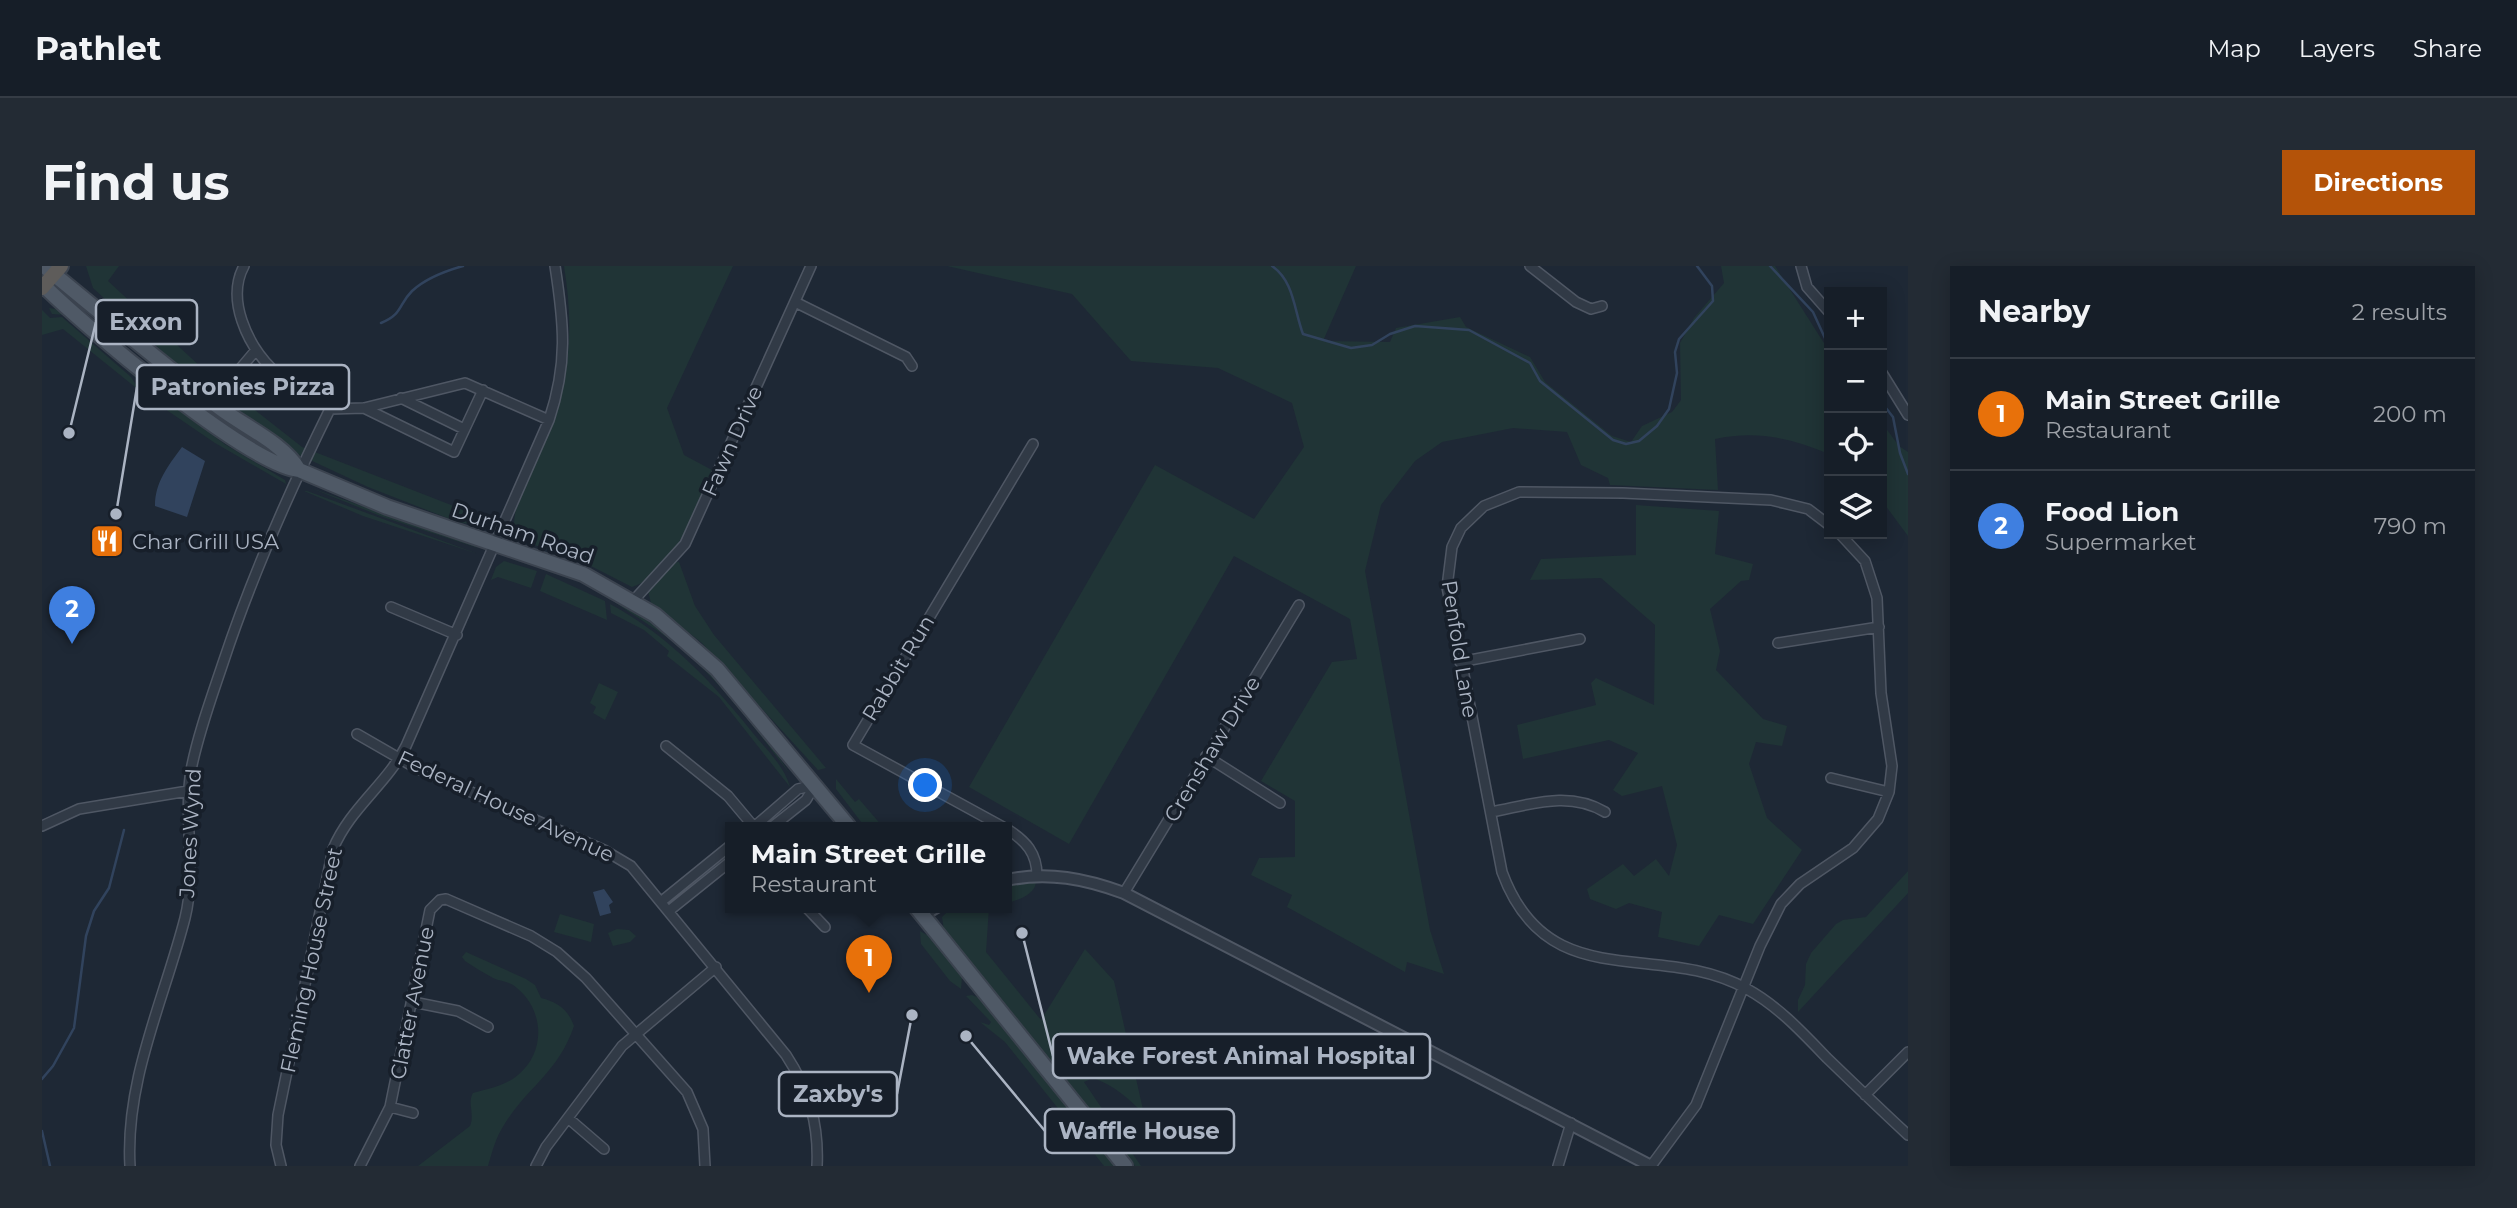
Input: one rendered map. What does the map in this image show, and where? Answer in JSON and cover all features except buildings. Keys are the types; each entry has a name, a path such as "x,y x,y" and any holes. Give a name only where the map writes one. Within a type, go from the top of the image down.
{"highway":[{"name":"Durham Road","path":"43,286 53,269"}],"main road":[{"name":"Durham Road","path":"53,269 220,407 291,456 299,470"},
{"name":"Durham Road","path":"43,286 159,383 233,437 285,468 299,470 387,508 583,574 633,601 676,631 717,669 845,822"},
{"path":"159,383 172,383 207,409 220,407"},
{"path":"922,913 1125,1166"}],"street":[{"path":"244,266 238,278 235,296 251,343 272,369 313,393 330,409 364,408 465,383 549,420"},
{"name":"Fleming House Street","path":"281,1166 276,1145 278,1115 333,849 350,817 400,758 457,635 549,420 562,372 565,346 555,266"},
{"name":"Fawn Drive","path":"633,601 685,544 811,266"},
{"path":"1530,266 1576,302 1591,309 1602,306"},
{"path":"1801,266 1807,286 1824,307"},
{"path":"795,302 906,358 912,366"},
{"path":"256,350 240,369 259,384 272,369"},
{"path":"1887,381 1908,415"},
{"path":"364,408 454,452 482,390"},
{"path":"401,398 464,429"},
{"name":"Jones Wynd","path":"130,1166 128,1143 134,1093 189,895 188,791 197,739 262,555 299,470 330,409"},
{"name":"Rabbit Run","path":"994,822 853,745 1033,444"},
{"name":"Penfold Lane","path":"1824,521 1808,509 1771,500 1539,490 1501,497 1474,514 1461,528 1452,547 1447,587 1502,872 1510,894 1525,917 1554,942 1573,951 1617,962 1710,974 1744,987 1781,1012 1908,1135"},
{"path":"1012,879 1037,876 1075,877 1124,893 1651,1166 1696,1105 1781,904 1808,878 1853,848 1878,819 1889,792 1892,766 1881,693 1877,598 1865,561 1845,539"},
{"name":"Crenshaw Drive","path":"1124,893 1299,605"},
{"path":"391,607 457,635"},
{"path":"1778,643 1879,627"},
{"path":"1460,662 1580,639"},
{"name":"Federal House Avenue","path":"357,734 400,758 604,849 631,866 716,967 786,1055 803,1081 814,1112 817,1166"},
{"path":"666,746 720,789 750,822"},
{"path":"1206,757 1280,803"},
{"path":"1831,778 1889,792"},
{"path":"760,822 798,789 815,785"},
{"path":"778,822 806,800 815,785"},
{"path":"42,826 79,809 188,791"},
{"path":"1490,812 1557,800 1587,801 1605,812"},
{"path":"1012,832 1032,850 1037,876"},
{"path":"662,901 725,850"},
{"path":"670,910 725,866"},
{"name":"Clatter Avenue","path":"360,1166 390,1107 430,910 440,900 446,899 524,932 557,952 586,978 682,1085 695,1106 704,1136 705,1166"},
{"path":"812,913 825,927"},
{"path":"536,1166 568,1118 635,1033 716,967"},
{"path":"413,1002 458,1011 488,1027"},
{"path":"1865,1095 1908,1052"},
{"path":"390,1107 413,1113"},
{"path":"568,1118 604,1149"},
{"path":"1558,1166 1571,1123"}],"green space":[{"path":"86,266 119,266 108,281 203,369 302,447 487,519 491,525 460,523 368,487 278,445 189,376 93,288"},
{"path":"564,266 733,266 667,408 684,455 712,470 691,519 672,554 647,580 632,587 583,562 523,541 514,531 517,505 557,410 566,369 569,307"},
{"path":"947,266 1356,266 1323,341 1390,342 1396,328 1460,317 1466,327 1530,357 1545,382 1612,436 1631,442 1642,426 1672,412 1681,400 1680,343 1694,318 1724,283 1721,266 1775,266 1824,343 1824,452 1773,437 1730,436 1715,439 1718,490 1610,485 1608,478 1581,465 1567,432 1513,428 1442,442 1415,461 1381,505 1365,571 1430,930 1444,974 1407,962 1405,972 1287,907 1292,895 1251,875 1259,858 1295,857 1295,801 1261,781 1332,662 1357,659 1350,619 1234,556 1069,844 969,787 1155,465 1254,519 1304,447 1292,403 1218,368 1131,361 1072,294"},
{"path":"49,308 62,310 70,315 89,335 66,315 52,314"},
{"path":"42,310 50,318 62,317 131,377 140,391 63,329 42,335"},
{"path":"93,339 135,373 140,382"},
{"path":"149,398 165,400 226,445 285,480 286,484 215,443"},
{"path":"1887,430 1899,446 1908,452 1908,536 1887,508"},
{"path":"311,488 473,545 478,548 383,517"},
{"path":"304,491 307,491 478,554 363,516"},
{"path":"1636,505 1719,511 1715,554 1753,564 1749,580 1741,581 1710,609 1720,651 1716,670 1763,719 1787,726 1782,746 1756,742 1749,764 1767,818 1802,850 1753,924 1719,915 1699,946 1658,937 1662,912 1629,903 1616,909 1590,899 1587,889 1623,864 1634,876 1656,859 1669,876 1677,845 1662,786 1622,796 1613,790 1638,753 1609,740 1523,759 1517,725 1596,705 1591,683 1596,678 1654,705 1655,625 1601,578 1530,580 1541,559 1636,555"},
{"path":"504,561 537,571 531,588 498,577 491,580 496,567"},
{"path":"679,562 695,606 714,635 826,768 818,770 702,643 651,603 648,591 673,563"},
{"path":"546,574 605,601 607,620 540,591"},
{"path":"612,600 639,614 690,652 734,699 790,774 740,709 698,664 666,636"},
{"path":"610,604 653,631 708,681 776,761 790,787 719,697 667,656 669,651 644,630 611,613"},
{"path":"599,683 618,692 605,720 593,713 596,707 590,703"},
{"path":"836,779 855,802 859,799 879,822 861,822 836,789"},
{"path":"1908,871 1908,893 1798,1012 1798,1000 1805,985 1806,964 1811,953 1836,924 1843,920 1866,917"},
{"path":"1036,881 1030,893 1012,901 1012,883"},
{"path":"946,913 989,913 986,952 1041,1020 1085,949 1114,981 1144,1114 1108,1084 1093,1078 1084,1082 1141,1166 1135,1166 944,930 942,917"},
{"path":"560,914 594,924 591,942 554,932"},
{"path":"617,929 629,930 636,936 630,942 613,946 608,933"},
{"path":"920,931 927,935 962,977 961,989 950,981 921,944"},
{"path":"466,952 535,985 541,998 561,1007 574,1026 560,1056 504,1125 488,1166 418,1166 470,1126 473,1093 513,1079 527,1066 537,1043 537,1020 527,998 512,984 493,978 465,961 462,957"},
{"path":"966,996 979,998 1115,1166 1104,1166 1005,1042 980,1022 989,1025 991,1022"}],"water":[{"path":"182,447 205,461 187,517 155,506 160,482"},
{"path":"604,889 613,902 609,905 611,913 600,916 593,892"}],"waterway":[{"path":"381,323 397,313 417,287 449,270 463,266"},
{"path":"1272,266 1289,288 1303,334 1351,348 1372,345 1390,334 1415,326 1469,330 1530,363 1540,381 1613,440 1626,444 1639,441 1657,426 1669,409 1677,373 1675,352 1679,339 1713,301 1712,286 1697,266"},
{"path":"1770,266 1813,312 1824,336"},
{"path":"1887,409 1893,417 1900,453 1908,474"},
{"path":"42,1079 53,1066 74,1028 86,936 94,911 109,888 124,830"},
{"path":"42,1131 50,1166"}],"place":[{"name":"Exxon","path":"69,433"},
{"name":"Patronies Pizza","path":"116,514"},
{"name":"Char Grill USA","path":"107,541"},
{"name":"Food Lion","path":"72,644"},
{"name":"Wake Forest Animal Hospital","path":"1022,933"},
{"name":"Main Street Grille","path":"869,993"},
{"name":"Zaxby's","path":"912,1015"},
{"name":"Waffle House","path":"966,1036"}]}
